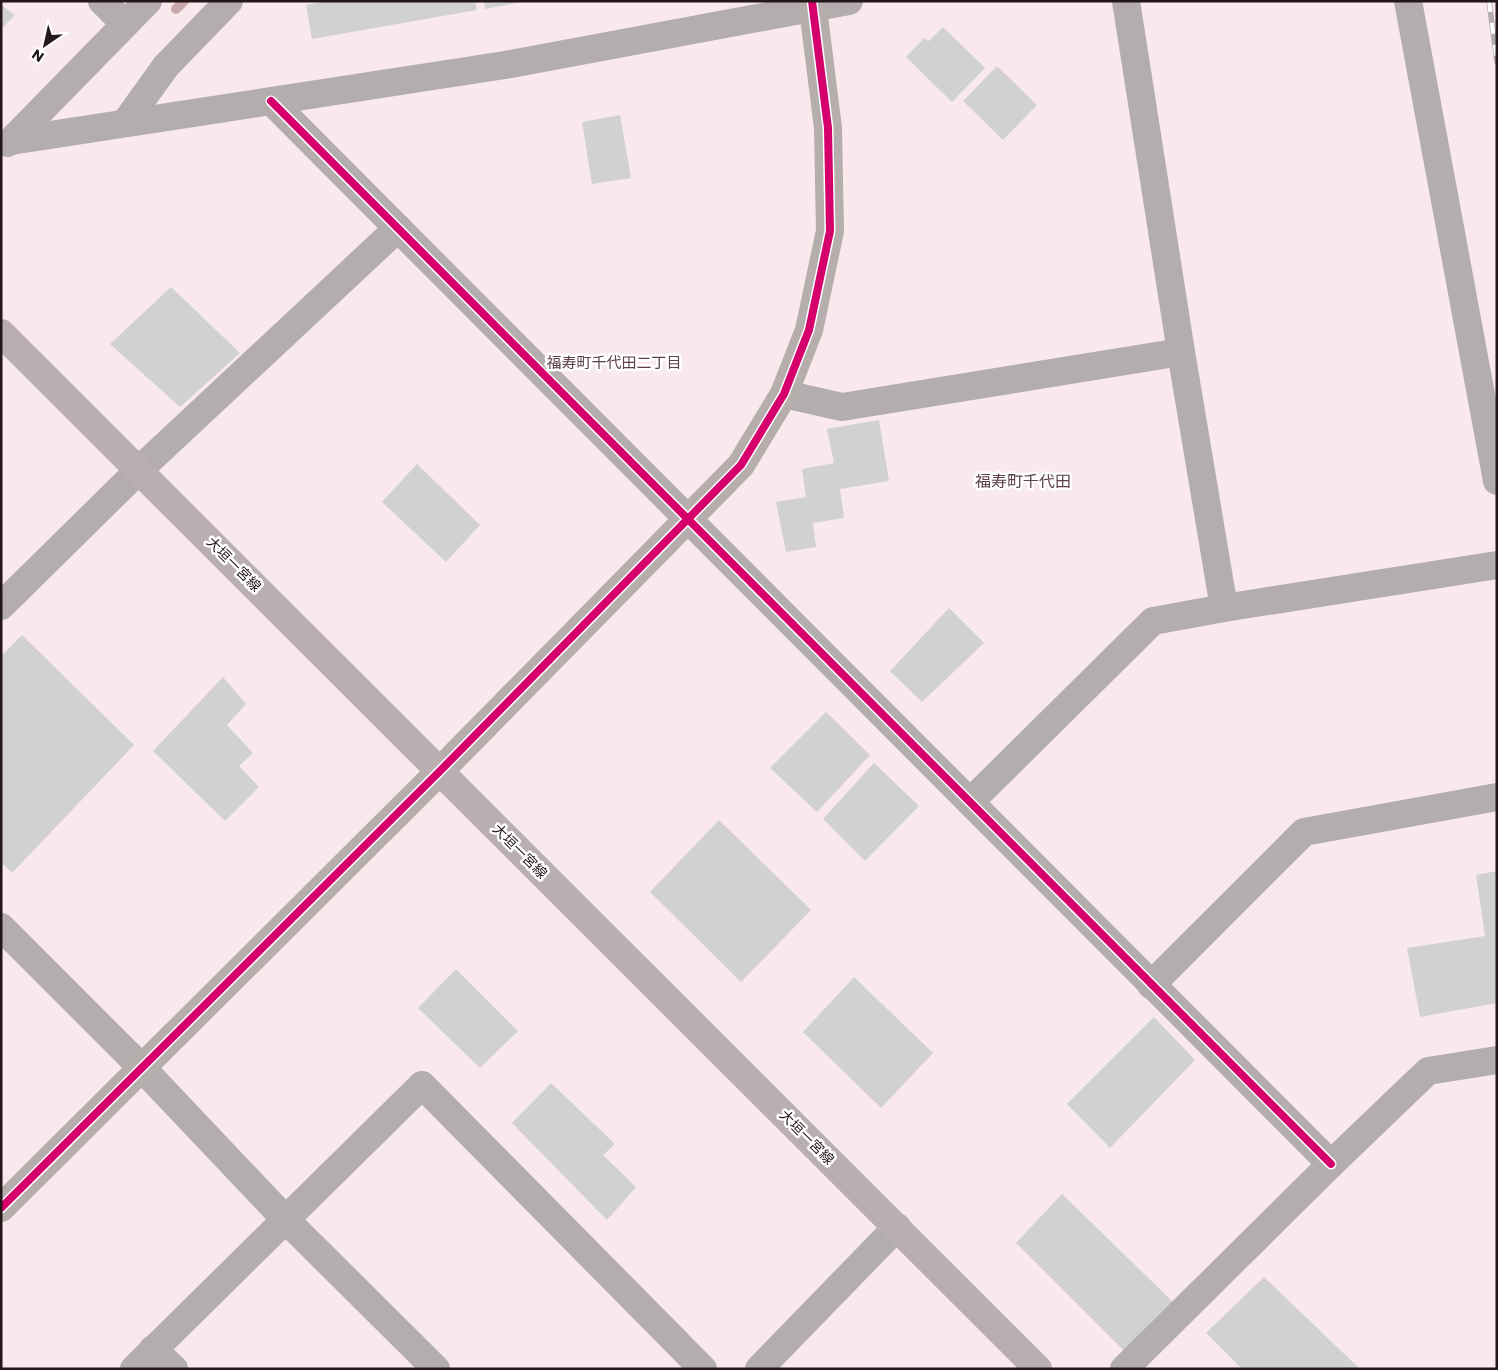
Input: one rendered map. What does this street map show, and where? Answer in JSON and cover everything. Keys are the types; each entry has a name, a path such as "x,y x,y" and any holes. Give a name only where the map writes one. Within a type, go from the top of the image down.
{"main road":[{"name":"大垣一宮線","path":"1,333 1038,1369"}],"street":[{"path":"102,1 125,24"},
{"path":"6,144 148,1"},
{"path":"125,123 166,66 229,1"},
{"path":"6,144 125,123 505,65 812,4 849,1"},
{"path":"1126,1 1181,352 1224,608"},
{"path":"1408,1 1497,481"},
{"path":"2,1207 440,771 741,465 784,394 809,330 830,231 828,128 812,4"},
{"path":"271,101 1331,1164"},
{"path":"1,606 139,470 398,228"},
{"path":"784,394 842,407 1181,352"},
{"path":"970,802 1153,621 1497,565"},
{"path":"1151,985 1304,832 1497,797"},
{"path":"1,927 142,1068 286,1220 436,1369"},
{"path":"1124,1369 1428,1071 1497,1060"},
{"path":"134,1369 422,1085 703,1369"},
{"path":"759,1369 897,1227"},
{"path":"154,1349 174,1369"}],"building":[{"path":"327,1 475,1 477,10 312,39 306,5"},
{"path":"484,1 521,1 521,2 485,9"},
{"path":"1,5 15,15 1,29"},
{"path":"943,27 985,68 952,102 906,57 924,38 929,41"},
{"path":"997,66 1037,105 1003,140 963,101"},
{"path":"620,115 631,178 592,184 582,122"},
{"path":"171,287 240,353 180,407 110,344"},
{"path":"879,420 889,481 840,489 844,518 813,523 816,547 786,552 776,502 806,497 802,469 834,463 827,429"},
{"path":"417,464 480,525 446,562 382,502"},
{"path":"949,608 984,643 922,702 890,671"},
{"path":"22,635 134,745 12,873 1,862 1,656"},
{"path":"223,677 246,704 227,725 253,753 239,766 259,787 225,821 153,751"},
{"path":"826,712 870,755 817,812 770,768"},
{"path":"874,763 919,806 865,861 823,819"},
{"path":"719,820 811,910 741,982 650,892"},
{"path":"1497,871 1497,1003 1420,1017 1407,948 1485,936 1476,875"},
{"path":"456,969 518,1031 480,1068 418,1008"},
{"path":"854,977 933,1053 881,1108 803,1032"},
{"path":"1154,1017 1195,1060 1110,1148 1067,1104"},
{"path":"551,1083 615,1144 603,1155 636,1187 607,1220 512,1123"},
{"path":"1062,1194 1173,1302 1125,1352 1016,1243"},
{"path":"1264,1277 1360,1369 1242,1369 1206,1333"}],"waterway":[{"path":"176,9 184,1"}],"railway":[{"path":"1489,1 1497,62"}],"cycle path":[{"path":"1,1208 440,771 741,465 784,394 809,330 830,231 828,128 812,1"},
{"path":"271,101 1331,1164"}],"district":[{"name":"福寿町千代田二丁目","path":"614,363"},
{"name":"福寿町千代田","path":"1023,481"}]}
